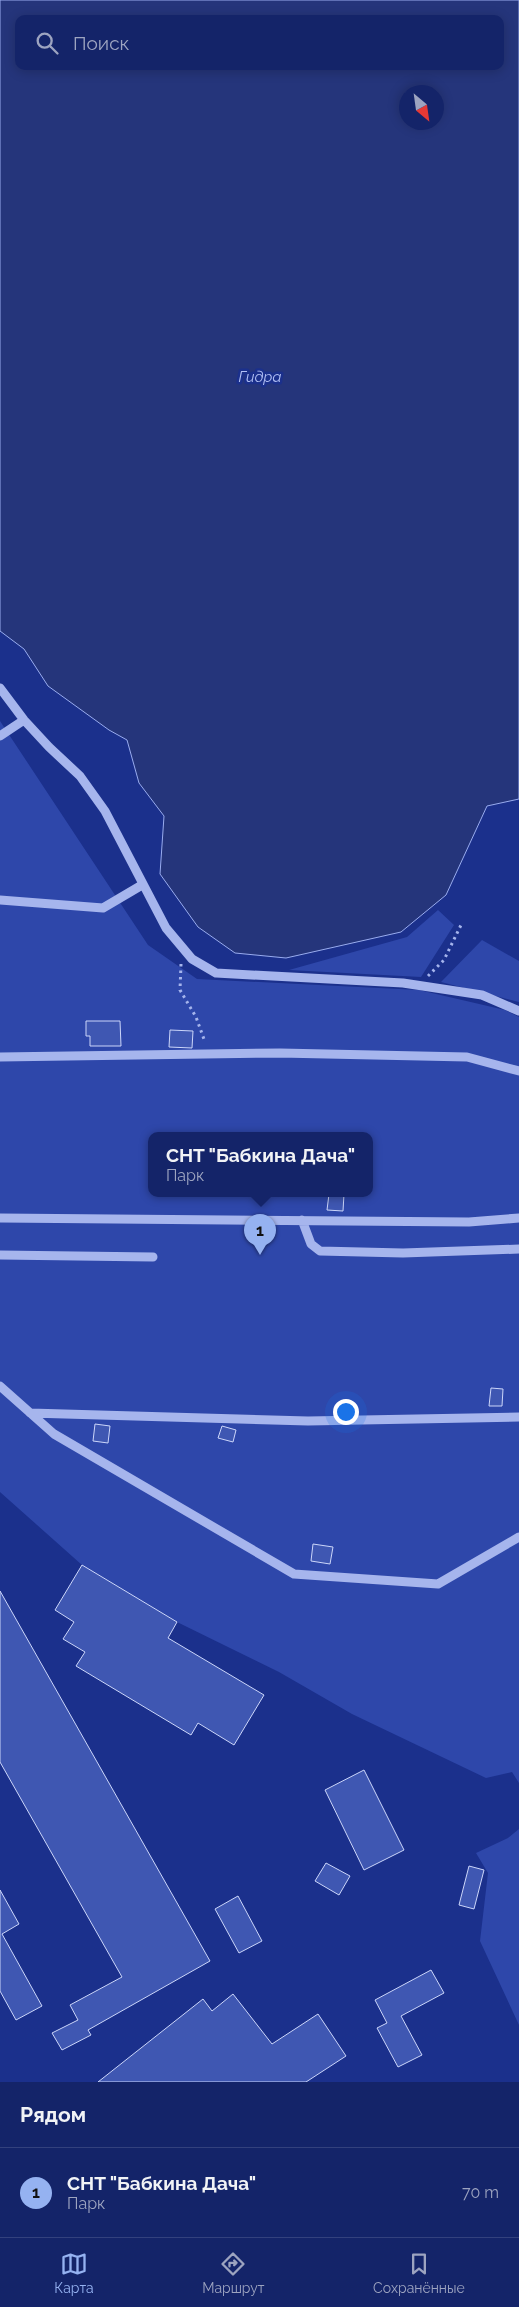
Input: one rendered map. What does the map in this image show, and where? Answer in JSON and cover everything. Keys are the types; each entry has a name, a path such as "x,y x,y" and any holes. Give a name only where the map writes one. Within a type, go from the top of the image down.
{"street":[{"path":"0,688 24,720 48,747 80,776 106,811 142,885 166,928 192,959 216,973 419,985 482,995 519,1011"},
{"path":"0,736 24,720"},
{"path":"0,900 103,908 142,885"},
{"path":"0,1057 280,1053 467,1058 519,1071"},
{"path":"0,1218 469,1222 519,1218"},
{"path":"302,1220 311,1244 320,1251 403,1253 519,1249"},
{"path":"0,1254 153,1257"},
{"path":"0,1386 54,1434 294,1574 438,1584 519,1537"},
{"path":"30,1413 308,1421 519,1417"}],"path":[{"path":"419,985 444,960 461,925"},
{"path":"182,947 180,990 196,1017 209,1054"}],"shaded area":[{"path":"0,721 148,945 197,979 419,990 505,1010 519,1017 519,1783 512,1772 486,1778 352,1714 279,1672 177,1622 82,1565 0,1492"},
{"path":"438,910 454,925 421,977 289,970 407,937"},
{"path":"482,940 519,961 519,1002 441,982"},
{"path":"519,1829 519,2025 480,1941 488,1873 476,1853 508,1838"}],"water":[{"name":"Гидра","path":"0,0 519,0 519,799 487,806 446,895 401,932 286,958 235,953 198,927 160,874 164,816 139,783 127,740 109,730 48,686 24,649 0,631"}],"building":[{"path":"86,1021 120,1021 121,1046 90,1046 90,1036 86,1036"},
{"path":"170,1030 193,1031 192,1048 169,1047"},
{"path":"329,1197 344,1197 343,1211 327,1210"},
{"path":"491,1388 503,1389 502,1406 489,1406"},
{"path":"95,1424 110,1426 108,1443 93,1441"},
{"path":"222,1426 236,1430 233,1442 218,1438"},
{"path":"313,1544 333,1547 330,1564 311,1561"},
{"path":"82,1565 177,1622 168,1638 264,1695 234,1745 198,1723 191,1735 76,1666 85,1652 63,1639 74,1622 55,1610"},
{"path":"0,1591 210,1961 88,2030 91,2035 62,2050 52,2033 78,2020 70,2005 122,1977 0,1762"},
{"path":"364,1770 404,1850 364,1870 325,1790"},
{"path":"326,1863 350,1876 339,1895 315,1881"},
{"path":"469,1866 484,1870 474,1909 459,1905"},
{"path":"0,1890 19,1924 2,1934 42,2006 16,2020 0,1991"},
{"path":"238,1896 262,1941 239,1953 215,1909"},
{"path":"431,1970 444,1993 401,2016 422,2055 398,2067 377,2028 387,2023 375,2000"},
{"path":"233,1994 272,2044 318,2014 346,2056 306,2082 98,2082 203,1999 212,2011"}],"place":[{"name":"СНТ \"Бабкина Дача\"","path":"260,1255"}]}
